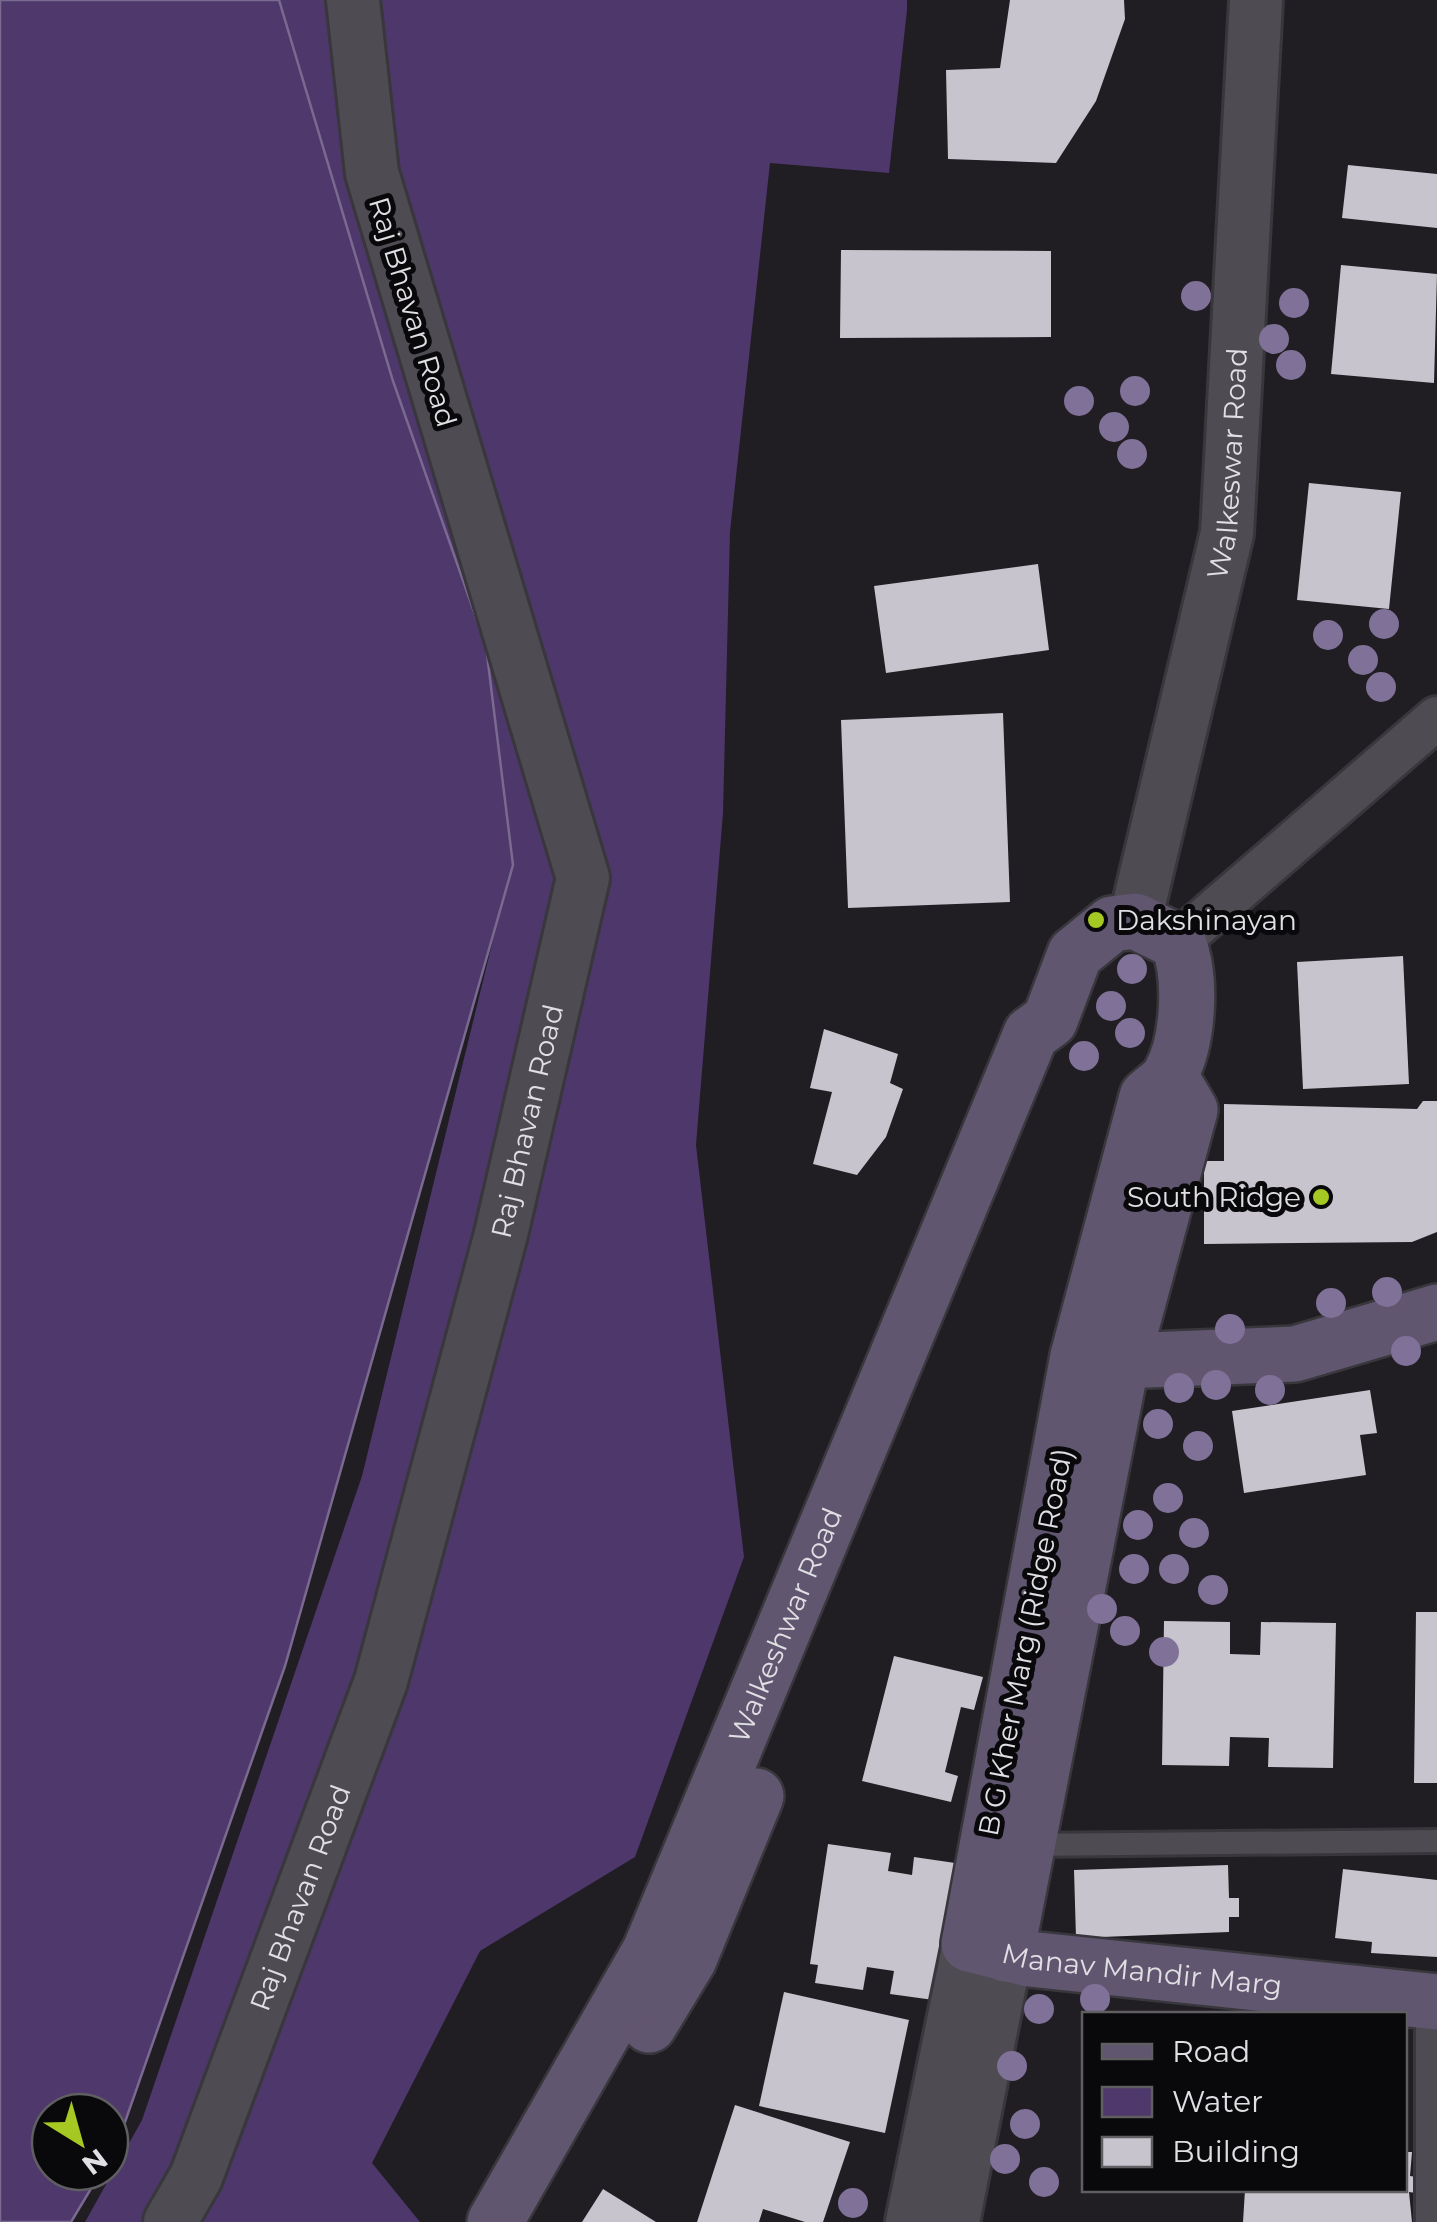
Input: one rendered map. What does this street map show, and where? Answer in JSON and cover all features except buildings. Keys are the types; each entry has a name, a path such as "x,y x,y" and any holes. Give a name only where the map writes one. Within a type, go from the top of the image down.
{"main road":[{"name":"Walkeshwar Road","path":"495,2222 650,1951 1031,1034 1050,1020 1075,954 1112,924 1157,931"},
{"name":"B G Kher Marg (Ridge Road)","path":"988,1949 1100,1358 1190,1110 1170,1076 1189,992 1189,969 1157,931"},
{"name":"Walkeshwar Road","path":"533,2222 689,1959 1012,1174 1062,1042 1050,1020"},
{"path":"1100,1358 1295,1354 1437,1312"},
{"name":"B G Kher Marg (Ridge Road)","path":"988,1949 1028,1845 1100,1358"},
{"name":"Manav Mandir Marg","path":"988,1949 1432,2001"}],"street":[{"name":"Raj Bhavan Road","path":"170,2222 196,2177 381,1681 501,1234 582,878 372,173 353,0"},
{"name":"Walkeswar Road","path":"1157,931 1227,533 1256,0"},
{"path":"1157,931 1437,718"},
{"name":"B G Kher Marg (Ridge Road)","path":"912,2222 988,1949"},
{"name":"B G Kher Marg (Ridge Road)","path":"953,2222 988,1949"}],"lane":[{"path":"1028,1845 1437,1841"},
{"path":"1427,2222 1432,2001"}],"shaded area":[{"path":"261,0 907,0 889,173 770,163 730,532 723,813 696,1145 744,1557 635,1857 480,1951 372,2163 420,2222 85,2222 102,2192 130,2192 130,2141 142,2120 362,1476 503,899"}],"water":[{"path":"0,0 279,0 393,381 486,646 513,865 285,1666 130,2108 130,2092 30,2092 30,2192 89,2192 71,2222 0,2222"}],"place":[{"name":"Dakshinayan","path":"1096,920"},
{"name":"South Ridge","path":"1321,1197"}]}
